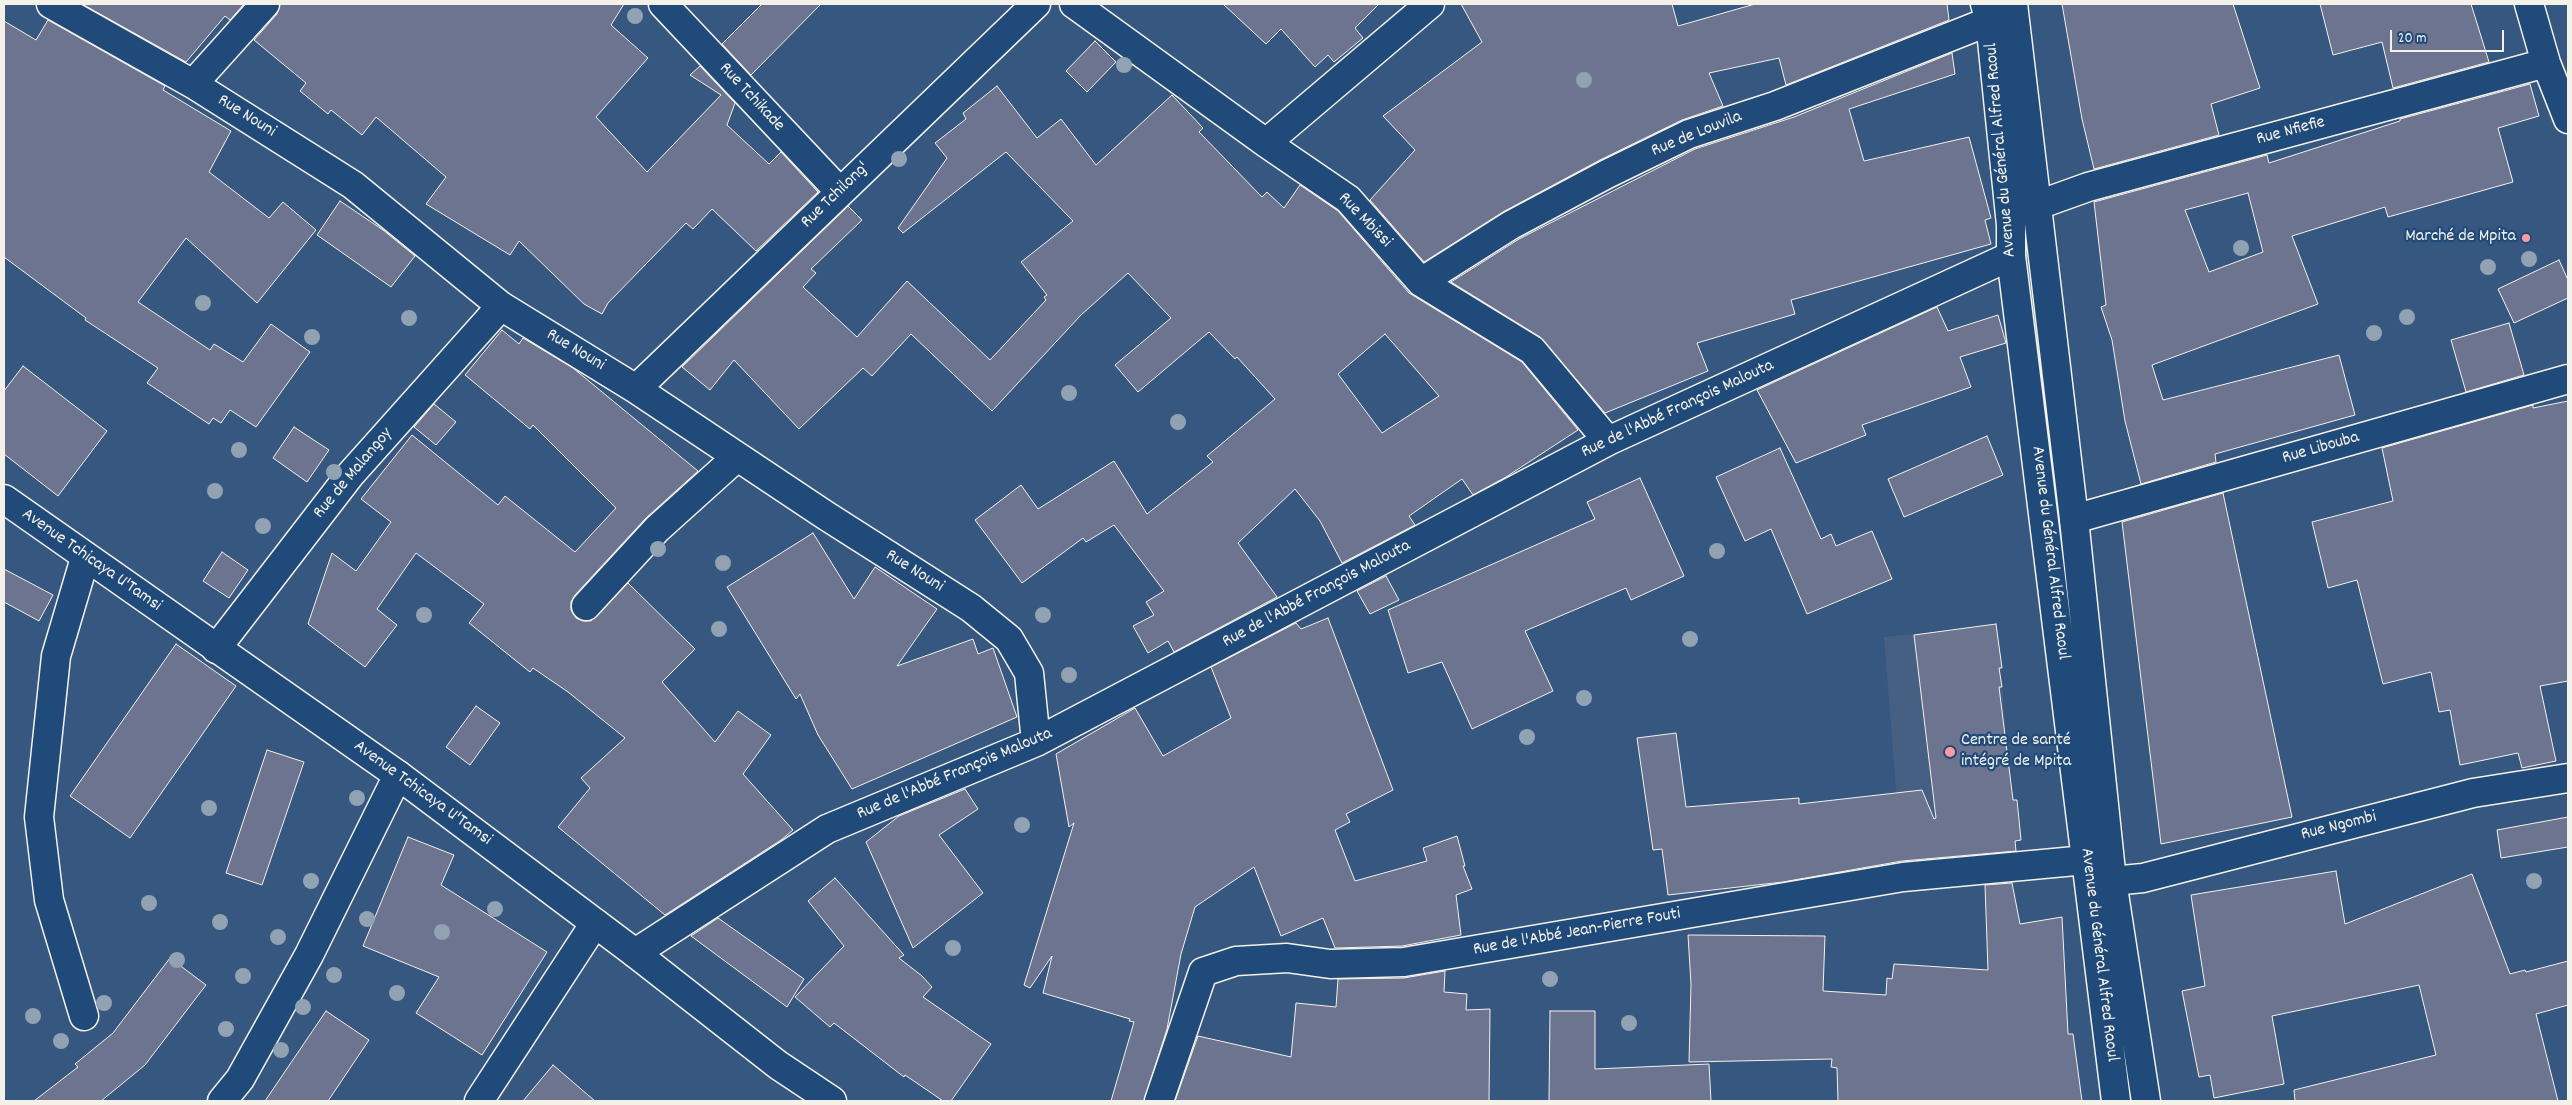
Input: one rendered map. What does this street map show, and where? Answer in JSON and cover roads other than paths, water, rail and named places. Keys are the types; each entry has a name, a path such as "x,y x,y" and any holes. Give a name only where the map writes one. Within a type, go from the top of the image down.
{"street":[{"name":"Rue Nouni","path":"51,4 193,84 352,184 501,306 636,389 737,457 971,608 1009,639 1029,673 1036,742"},
{"path":"193,84 265,4"},
{"name":"Rue Tchikade","path":"662,4 840,192"},
{"name":"Rue Tchilong'","path":"636,389 1036,4"},
{"name":"Rue Mbissi","path":"1074,4 1266,143 1348,199 1421,282 1532,350 1608,441"},
{"path":"1266,143 1430,4"},
{"path":"2013,4 2074,519 2112,882 2146,1101"},
{"path":"2529,4 2546,63 2568,119"},
{"name":"Avenue du Général Alfred Raoul","path":"1988,12 2011,225 2011,256 2116,1101"},
{"name":"Rue de Louvila","path":"1421,282 1511,226 1607,174 1689,134 1775,106 1988,12"},
{"name":"Rue Nfiefie","path":"2038,205 2088,187 2546,63"},
{"name":"Rue de l'Abbé François Malouta","path":"635,953 827,829 1036,742 1608,441 2011,256"},
{"name":"Rue de Malangoy","path":"216,649 350,475 501,306"},
{"name":"Rue Libouba","path":"2074,519 2568,379"},
{"path":"586,606 657,529 737,457"},
{"name":"Avenue Tchicaya U'Tamsi","path":"4,499 85,558 398,776 635,953 778,1065 832,1101"},
{"path":"84,1016 49,900 39,817 56,656 85,558"},
{"path":"222,1101 240,1079 309,955 398,776"},
{"name":"Rue Ngombi","path":"2112,882 2143,878 2473,793 2568,778"},
{"name":"Rue de l'Abbé Jean-Pierre Fouti","path":"1159,1101 1192,999 1203,972 1236,961 1287,958 1330,964 1404,962 1903,878 2086,860"},
{"path":"479,1101 595,924"}],"place":[{"name":"Marché de Mpita","path":"2526,238"},
{"name":"Centre de santé intégré de Mpita","path":"1950,752"}]}
